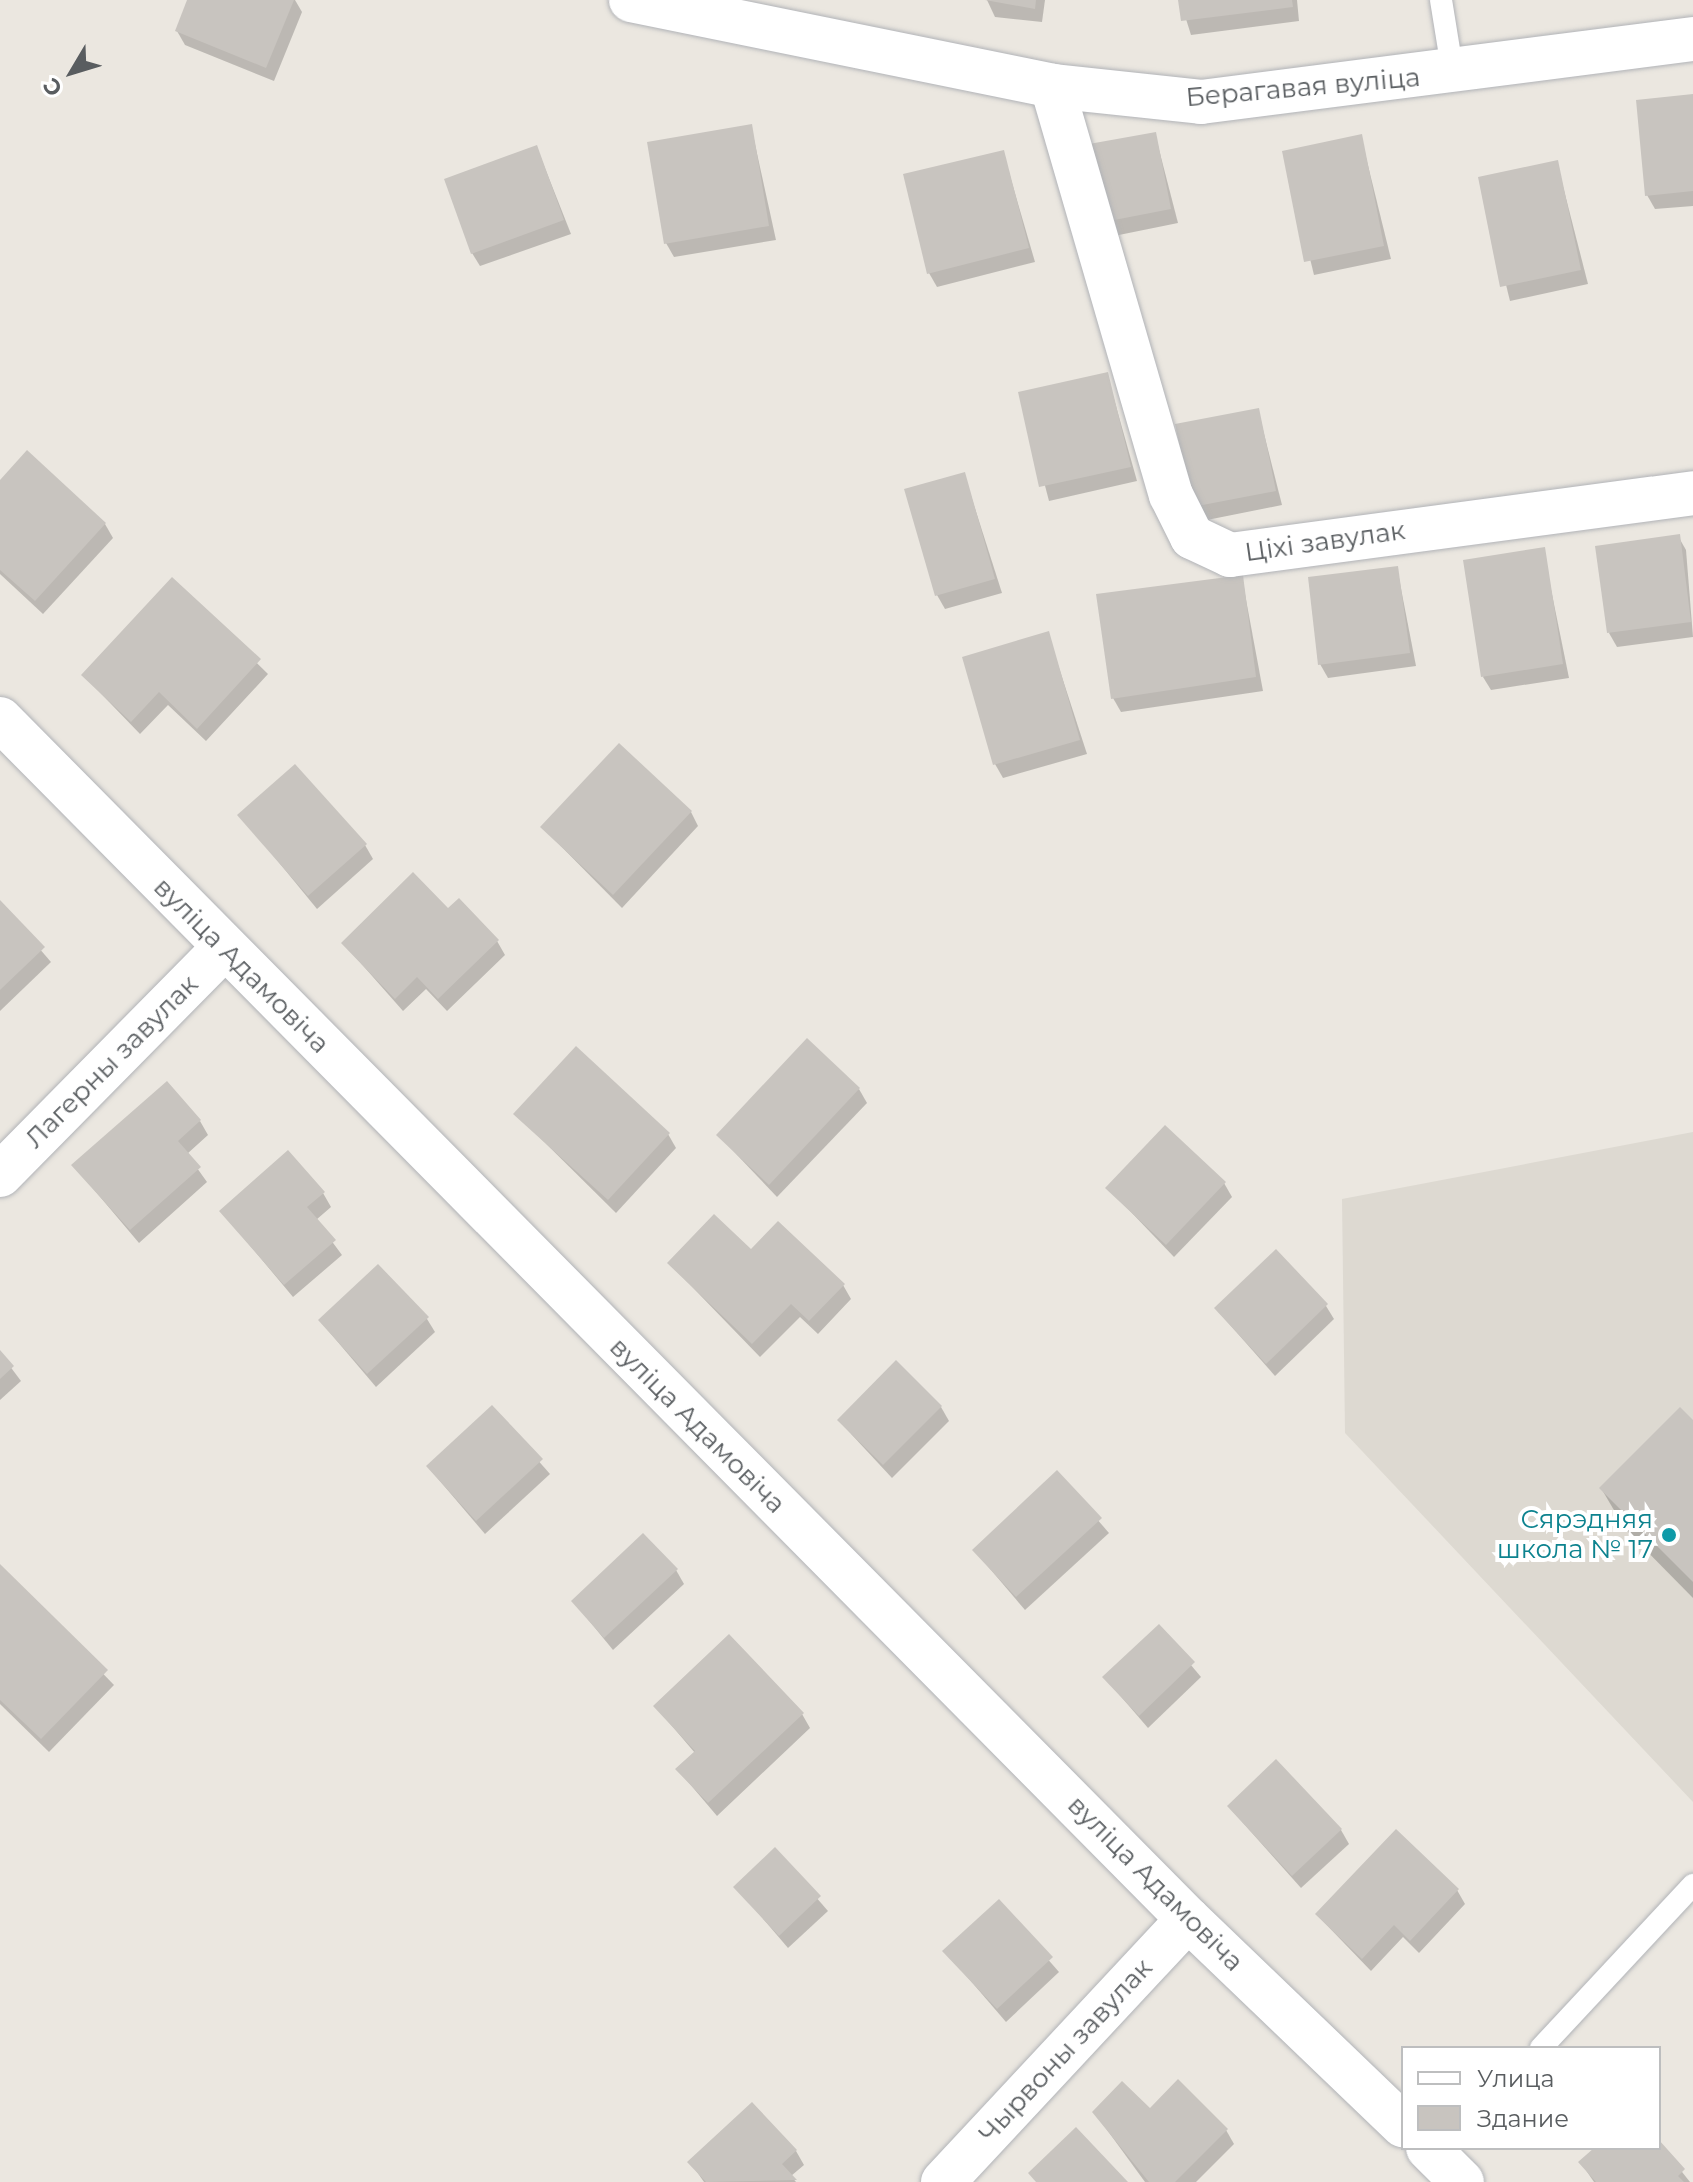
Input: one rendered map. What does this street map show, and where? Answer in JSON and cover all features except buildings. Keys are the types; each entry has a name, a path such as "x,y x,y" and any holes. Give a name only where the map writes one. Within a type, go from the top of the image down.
{"street":[{"name":"Берагавая вуліца","path":"631,0 1052,86 1201,102 1453,74 1693,39"},
{"name":"Ціхі завулак","path":"1052,86 1171,495 1192,537 1230,555 1693,493"},
{"name":"вуліца Адамовіча","path":"0,719 223,949 1188,1919 1401,2123"},
{"name":"Лагерны завулак","path":"0,1175 223,949"},
{"name":"Чырвоны завулак","path":"943,2182 1188,1919"}],"lane":[{"path":"1441,0 1453,74"},
{"path":"1543,2046 1693,1885"}],"shaded area":[{"path":"1693,1132 1693,1802 1345,1433 1342,1199"}],"place":[{"name":"Сярэдняя школа № 17","path":"1669,1535"}]}
